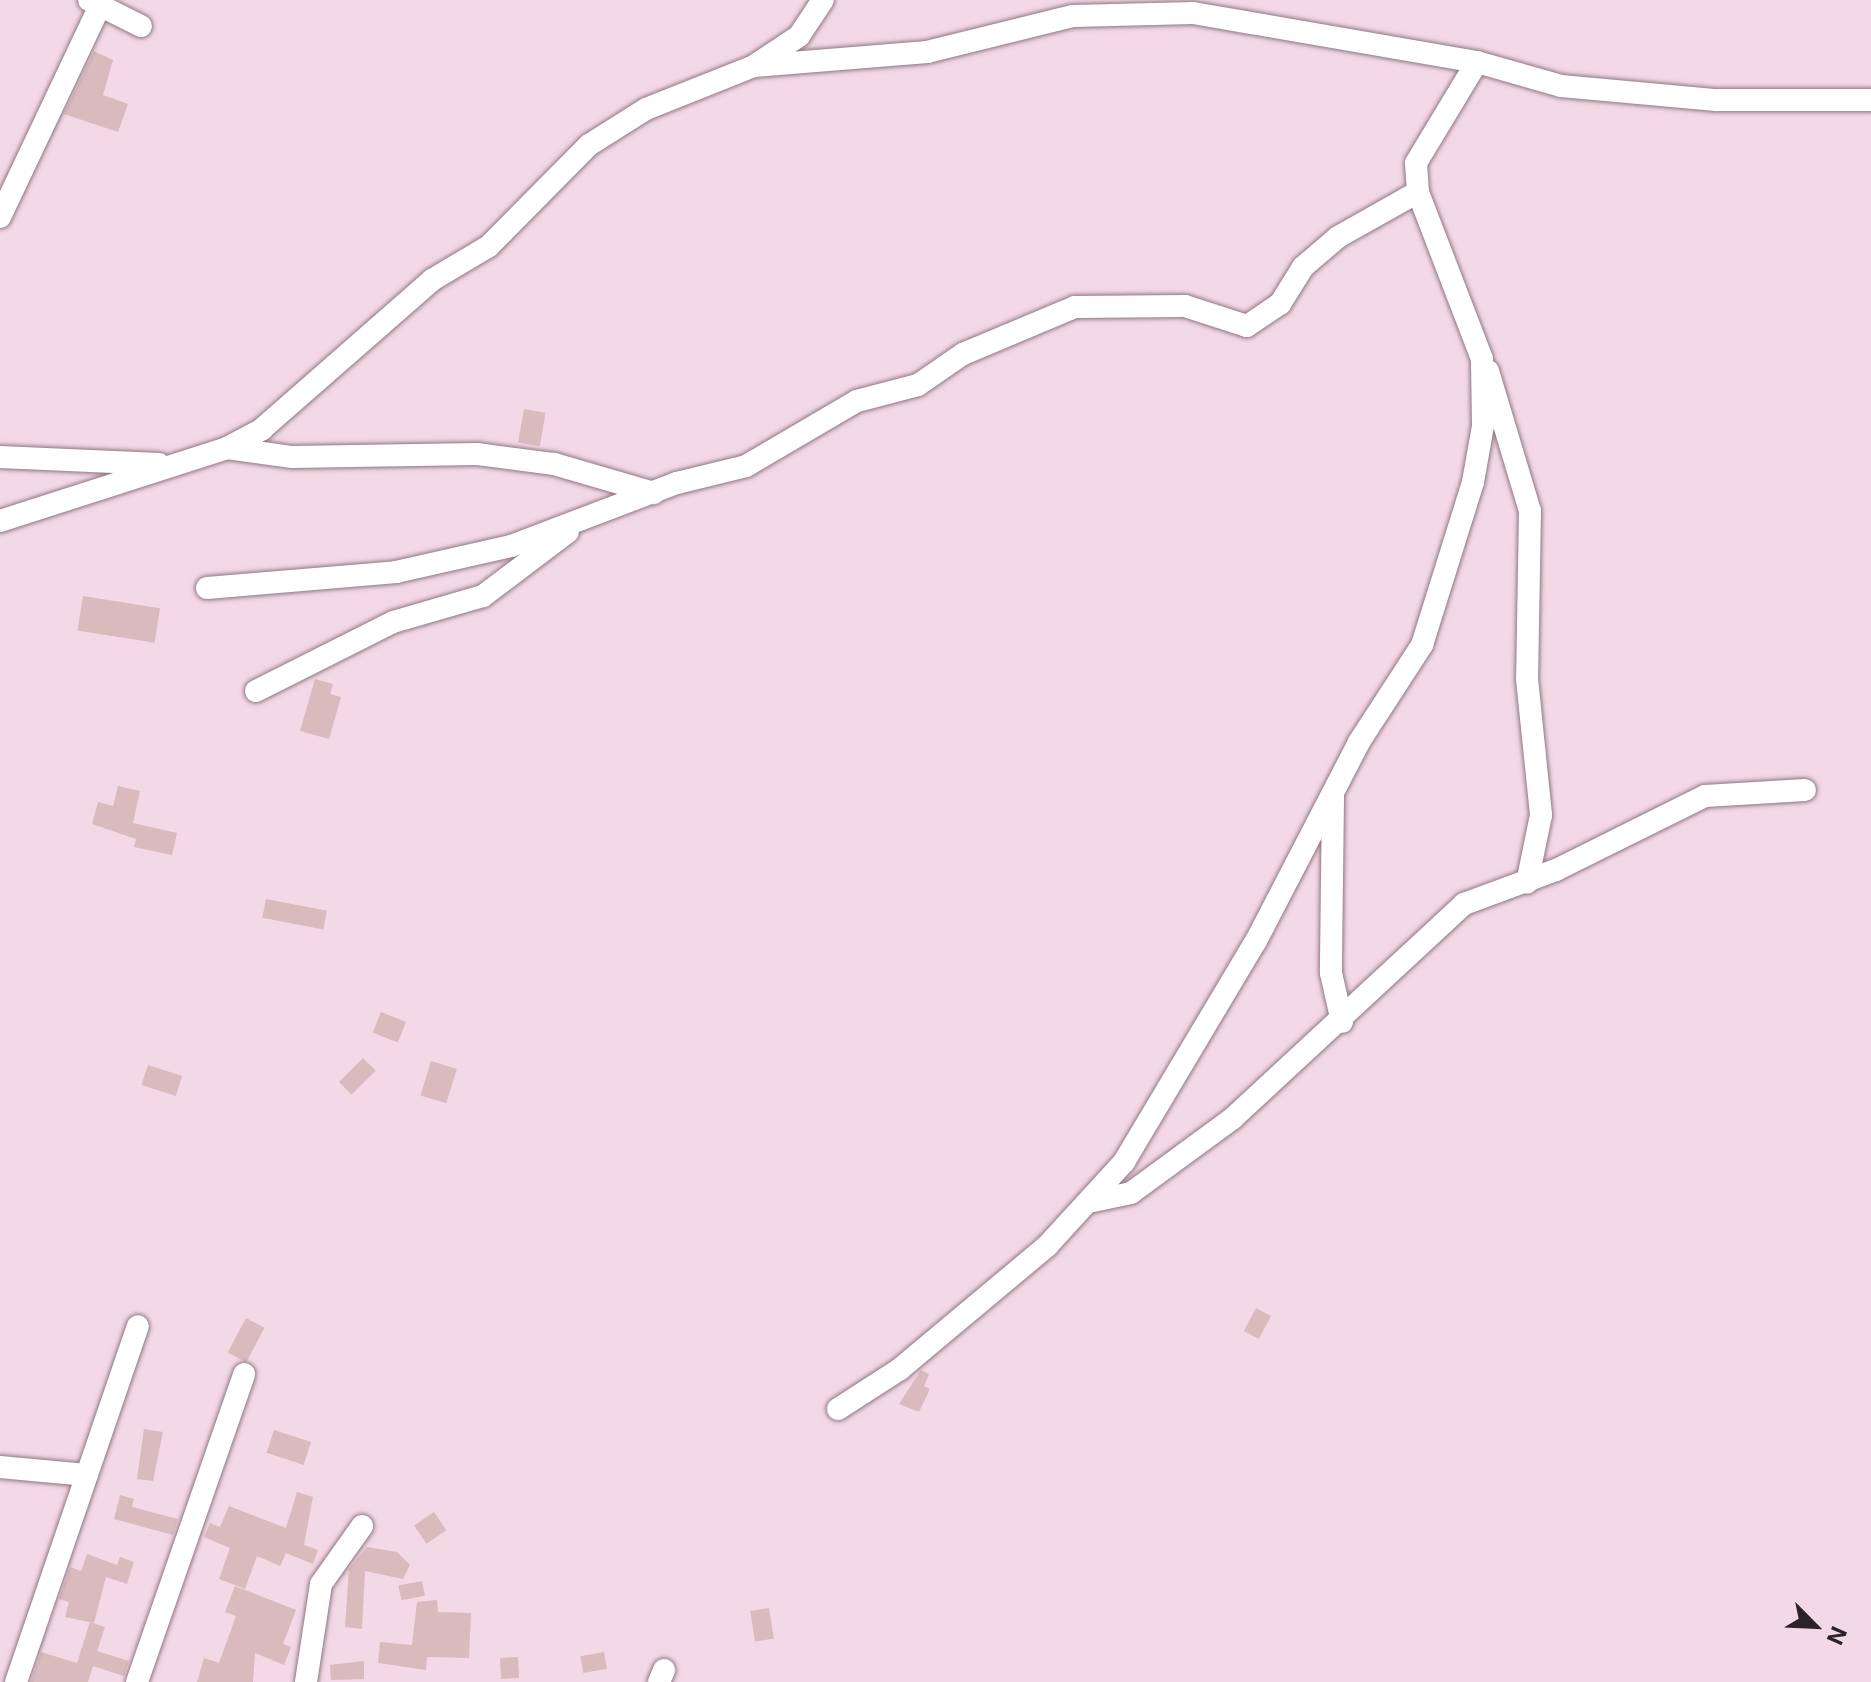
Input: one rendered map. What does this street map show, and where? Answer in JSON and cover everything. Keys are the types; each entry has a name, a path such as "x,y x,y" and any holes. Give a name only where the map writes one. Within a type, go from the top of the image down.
{"street":[{"path":"0,521 164,464 227,448 315,387 432,280 489,246 589,145 646,109 754,66 799,36 823,0"},
{"path":"1154,0 1179,14"},
{"path":"0,217 94,2 141,26"},
{"path":"754,66 927,52 1073,16 1179,14 1477,62 1561,86 1716,100 1871,100"},
{"path":"1477,62 1429,134 1416,163 1418,192 1482,359 1530,511 1527,679 1541,815 1527,883"},
{"path":"207,588 396,572 481,554 654,493 746,466 857,401 918,385 963,354 1075,307 1185,306 1247,326 1280,304 1303,267 1338,237 1418,192"},
{"path":"838,1409 900,1369 1093,1201 1124,1162 1256,941 1333,791 1422,645 1442,588 1483,426 1482,359"},
{"path":"227,448 292,457 477,454 554,464 654,493"},
{"path":"0,457 164,464"},
{"path":"256,691 393,622 483,596 580,521"},
{"path":"1093,1201 1131,1193 1195,1149 1342,1022 1384,972 1464,904 1527,883 1705,796 1805,790"},
{"path":"1333,791 1331,973 1342,1022"},
{"path":"16,1682 138,1326"},
{"path":"137,1682 244,1374"},
{"path":"0,1467 87,1475"},
{"path":"306,1682 321,1584 362,1526"}],"building":[{"path":"94,51 113,60 103,95 128,104 118,132 64,114"},
{"path":"524,409 546,413 540,446 518,442"},
{"path":"83,596 160,608 155,643 78,631"},
{"path":"315,679 333,684 330,694 341,697 329,739 300,731"},
{"path":"118,786 140,791 133,823 177,833 172,855 134,847 136,839 92,824 98,802 113,806"},
{"path":"266,899 327,911 323,929 262,918"},
{"path":"381,1012 406,1022 398,1043 373,1032"},
{"path":"363,1058 376,1071 352,1095 339,1082"},
{"path":"431,1061 457,1069 446,1103 420,1095"},
{"path":"148,1065 182,1076 176,1096 142,1085"},
{"path":"1256,1308 1271,1316 1259,1339 1244,1331"},
{"path":"246,1318 265,1328 246,1362 228,1352"},
{"path":"921,1370 929,1374 924,1386 930,1389 919,1412 899,1404"},
{"path":"144,1429 163,1432 153,1481 137,1479"},
{"path":"274,1430 311,1442 304,1465 267,1453"},
{"path":"297,1492 313,1497 304,1545 318,1550 313,1564 286,1553 280,1566 257,1556 245,1589 219,1579 230,1548 204,1537 210,1523 220,1527 229,1506 286,1528"},
{"path":"120,1495 134,1499 132,1507 178,1519 173,1535 114,1519"},
{"path":"434,1512 446,1530 426,1544 414,1525"},
{"path":"367,1547 397,1552 410,1565 403,1579 365,1571 362,1629 345,1627 349,1569"},
{"path":"87,1554 117,1565 120,1557 134,1562 127,1584 106,1577 94,1623 65,1617 69,1602 59,1599 70,1567 81,1571"},
{"path":"422,1581 425,1596 401,1600 398,1586"},
{"path":"235,1586 296,1610 283,1644 291,1647 284,1665 255,1653 253,1682 197,1682 204,1658 219,1663 236,1616 225,1612"},
{"path":"437,1600 438,1612 471,1613 469,1658 427,1657 426,1670 378,1663 380,1642 412,1645 417,1602"},
{"path":"769,1608 774,1639 755,1642 750,1611"},
{"path":"90,1622 105,1627 97,1651 129,1661 124,1676 93,1666 88,1682 31,1682 41,1652 77,1663"},
{"path":"604,1652 607,1669 583,1673 580,1656"},
{"path":"518,1657 519,1678 501,1679 500,1658"},
{"path":"364,1661 364,1679 331,1680 330,1665"}]}
